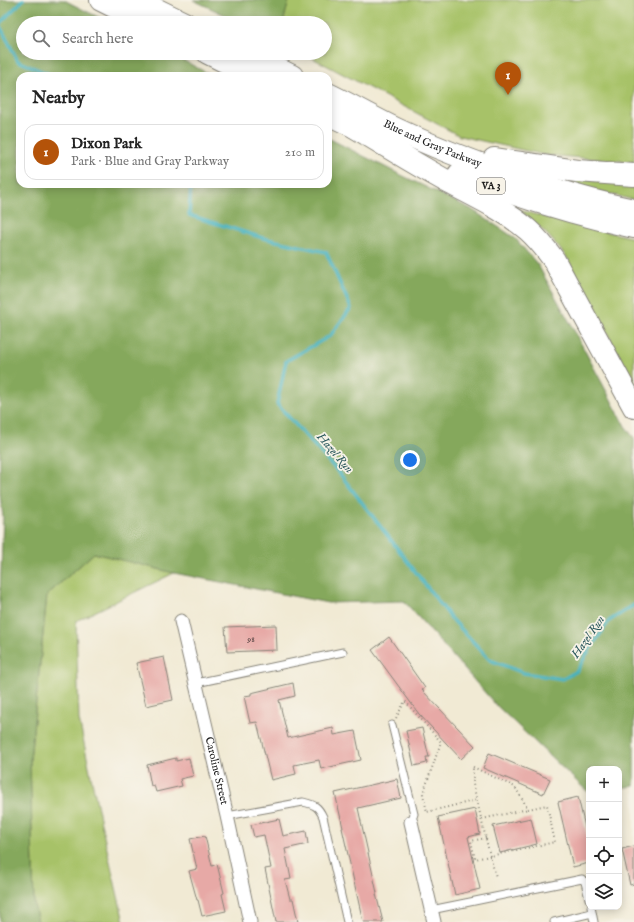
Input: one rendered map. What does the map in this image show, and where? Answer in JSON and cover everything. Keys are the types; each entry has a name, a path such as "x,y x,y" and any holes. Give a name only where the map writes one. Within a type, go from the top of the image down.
{"highway":[{"path":"101,0 133,16"},
{"path":"137,0 170,16"},
{"path":"222,60 246,72"},
{"path":"259,60 284,72"},
{"name":"Blue and Gray Parkway","path":"332,96 394,128 481,165 583,198 634,210"},
{"name":"Blue and Gray Parkway","path":"332,116 436,166 489,186 597,219 634,227"},
{"path":"354,127 510,216 538,240 554,260 634,408"},
{"path":"448,152 577,171 634,175"}],"street":[{"name":"Caroline Street","path":"181,621 227,816 250,922"},
{"path":"411,822 432,916"}],"lane":[{"path":"196,683 343,652"},
{"path":"392,726 414,814 411,822"},
{"path":"227,816 303,802 315,805 320,809 347,922"},
{"path":"432,916 582,879 586,886"},
{"path":"554,922 591,910 594,922"}],"path":[{"path":"392,726 405,701 441,742 423,794 427,812 477,800"},
{"path":"496,877 473,784 473,767 515,787 528,809"},
{"path":"482,820 547,805 555,842 475,859 471,841 486,838"}],"green space":[{"path":"0,0 64,0 96,16 16,16 16,60 182,60 205,72 16,72 16,188 332,188 332,140 471,209 515,238 538,265 625,426 634,438 634,786 622,788 622,766 586,766 586,790 496,705 404,601 328,603 174,573 94,553 47,595 30,760 34,905 38,922 0,922 0,597 3,517 0,494"},
{"path":"193,0 289,0 285,16 227,16"},
{"path":"289,0 634,0 634,162 545,155 460,136 316,60 332,60 332,16 285,16"},
{"path":"553,174 634,183 634,200 552,180"},
{"path":"519,210 634,238 634,389 626,373 627,370 567,258 545,232"},
{"path":"94,553 174,573 76,621 79,720 124,922 38,922 34,906 30,760 47,595"}],"building":[{"path":"276,625 277,650 227,652 225,627"},
{"path":"389,637 425,688 422,690 475,746 461,759 419,714 372,650"},
{"path":"164,657 173,700 146,706 136,663"},
{"path":"293,683 295,696 279,700 288,738 333,728 334,735 355,731 361,760 321,769 319,760 294,765 296,774 271,780 257,722 250,723 244,696"},
{"path":"422,728 429,757 426,757 427,763 414,766 406,731"},
{"path":"489,753 550,779 543,794 483,768"},
{"path":"176,758 176,761 189,758 193,776 180,779 182,786 156,792 154,785 151,786 147,765"},
{"path":"397,779 401,798 358,808 383,922 363,922 335,793"},
{"path":"578,797 586,831 586,864 573,867 558,802"},
{"path":"475,809 480,834 468,837 480,889 455,895 438,817"},
{"path":"531,818 537,844 500,853 493,826"},
{"path":"279,819 283,836 306,831 308,844 285,849 291,879 285,880 290,899 293,899 298,922 276,922 265,869 271,868 264,835 254,837 251,825"},
{"path":"205,836 212,866 217,864 224,893 222,894 226,911 202,916 189,871 197,869 190,839"},
{"path":"634,846 634,884 630,885 622,849"}],"waterway":[{"name":"Hazel Run","path":"0,23 23,0"},
{"name":"Hazel Run","path":"0,26 16,57"},
{"name":"Hazel Run","path":"17,60 44,72"},
{"name":"Hazel Run","path":"191,188 189,215 263,238 326,252 351,308 330,336 286,361 277,404 340,474 451,618 490,660 524,673 563,679 577,671 609,621 634,605"}],"place":[{"name":"Dixon Park","path":"508,95"}]}
